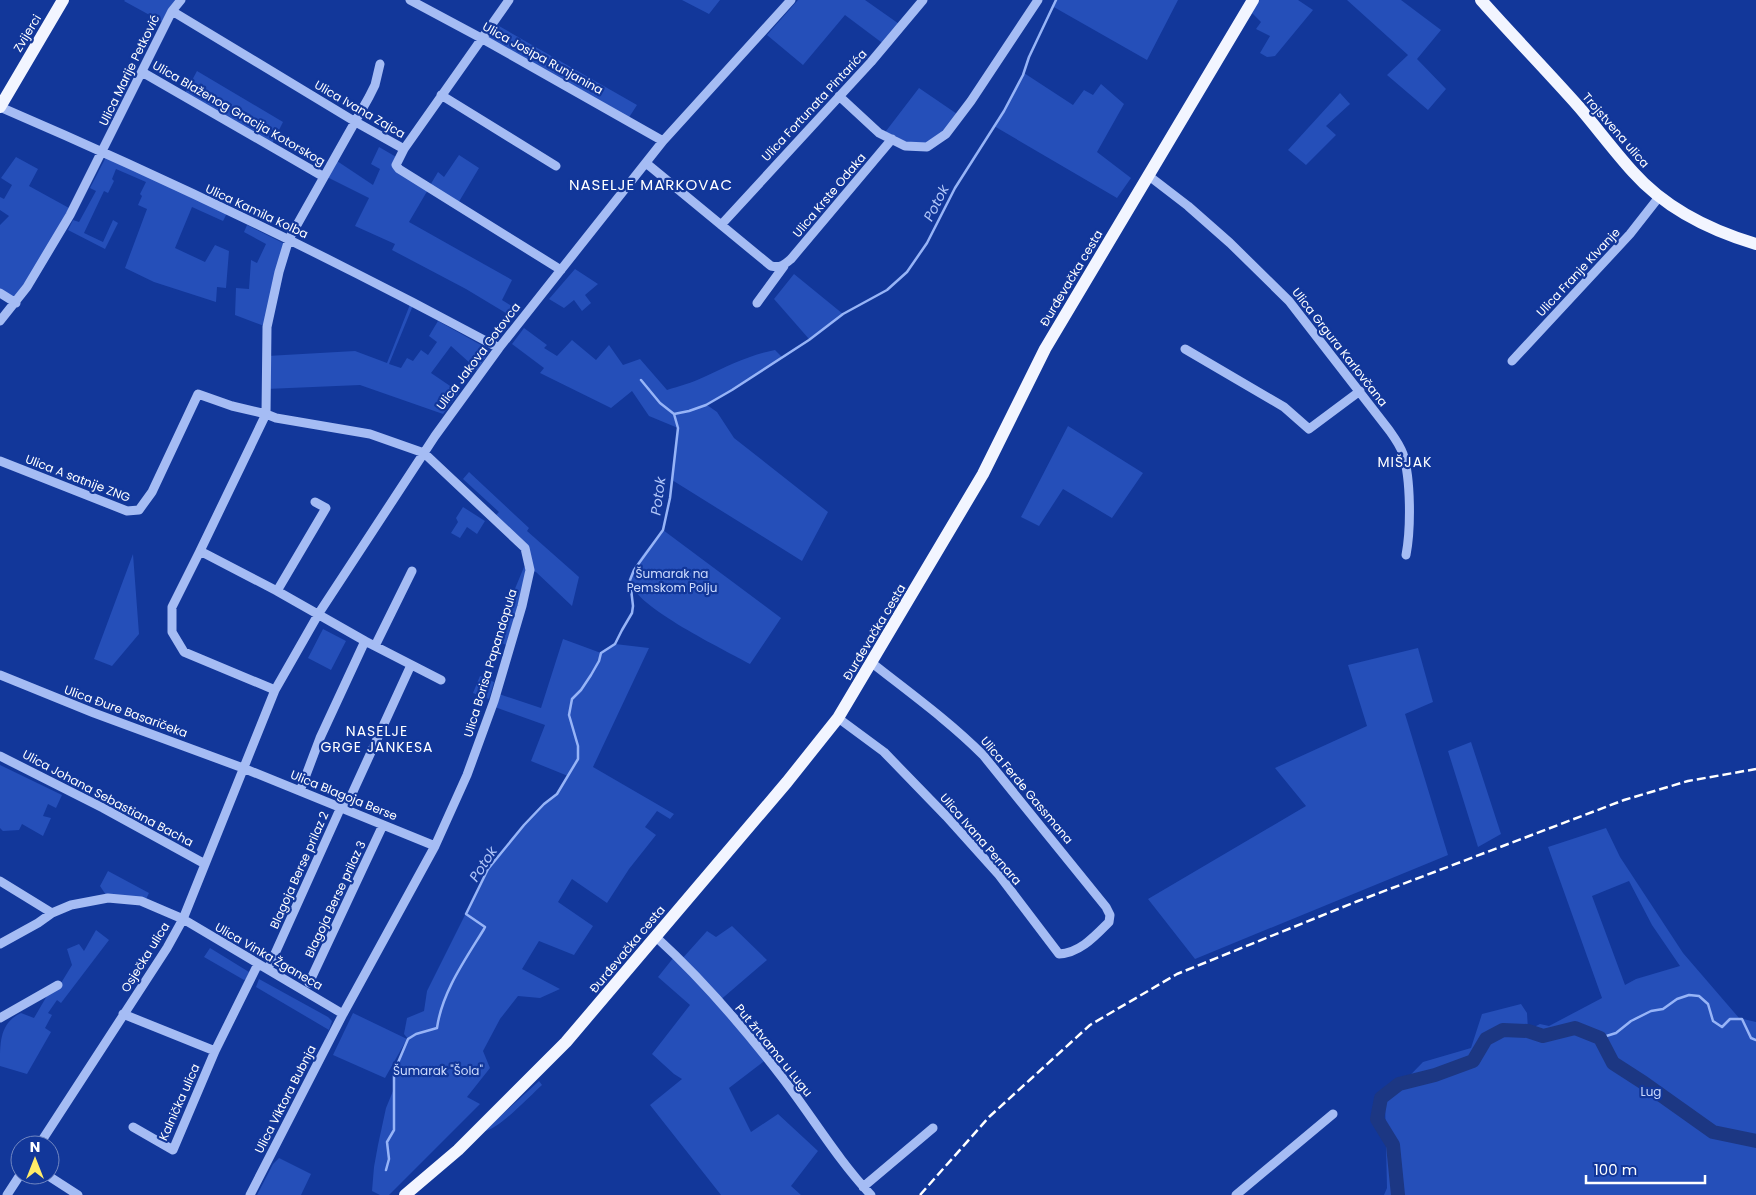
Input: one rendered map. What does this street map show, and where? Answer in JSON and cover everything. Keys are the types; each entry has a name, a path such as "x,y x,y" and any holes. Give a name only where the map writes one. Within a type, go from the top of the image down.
{"main road":[{"name":"Zvijerci","path":"0,107 63,0"},
{"name":"Đurđevačka cesta","path":"405,1195 460,1148 566,1042 790,778 838,718 983,474 1044,349 1253,0"},
{"name":"Trojstvena ulica","path":"1481,0 1580,108 1633,172 1659,197 1707,227 1756,244"}],"street":[{"name":"Ulica Marije Petković","path":"0,321 16,303 49,252 103,152 172,11 181,0"},
{"name":"Ulica Josipa Runjanina","path":"410,0 663,141"},
{"path":"404,148 509,0"},
{"name":"Ulica Jakova Gotovca","path":"244,768 275,690 319,614 465,393 663,141 791,0"},
{"name":"Ulica Fortunata Pintarića","path":"721,225 871,62 923,0"},
{"path":"839,96 879,133 905,146 927,147 946,134 971,101 1038,0"},
{"name":"Ulica Ivana Zajca","path":"172,11 354,122 404,148 396,165 399,169 561,270"},
{"path":"275,690 184,652 172,632 172,607 266,414 267,327 279,272 289,240 375,85 380,64"},
{"name":"Ulica Blaženog Gracija Kotorskog","path":"142,72 324,176"},
{"path":"441,95 556,166"},
{"name":"Ulica Kamila Kolba","path":"0,107 103,152 289,240 499,348"},
{"name":"Ulica Krste Odaka","path":"757,303 784,266 820,226 892,139"},
{"path":"646,164 771,266 784,266"},
{"name":"Ulica Grgura Karlovčana","path":"1149,176 1202,218 1289,301 1389,430 1403,452 1407,476 1409,510 1406,555"},
{"name":"Ulica Franje Klvanje","path":"1512,361 1630,234 1659,197"},
{"path":"0,294 16,303"},
{"path":"1185,349 1284,407 1309,429 1360,391"},
{"name":"Ulica A satnije ZNG","path":"0,461 127,511 139,510 152,492 198,394 232,406 266,414"},
{"path":"266,414 276,418 370,434 424,453"},
{"name":"Ulica Borisa Papandopula","path":"343,1014 435,846 467,775 494,701 522,606 530,570 526,548 424,453"},
{"path":"277,591 326,508 315,502"},
{"path":"200,551 441,680"},
{"path":"375,646 412,571"},
{"path":"300,791 320,738 366,640"},
{"name":"Ulica Ferde Gassmana","path":"872,663 928,706 983,755 1106,906"},
{"name":"Blagoja Berse prilaz 2","path":"268,970 411,665"},
{"name":"Ulica Đure Basaričeka","path":"0,675 94,713 244,768"},
{"name":"Ulica Ivana Pernara","path":"838,718 884,752 946,816 999,875 1059,954 1066,954 1078,949 1109,922 1110,915 1106,906"},
{"name":"Ulica Johana Sebastiana Bacha","path":"0,756 103,808 205,864"},
{"name":"Ulica Blagoja Berse","path":"244,768 435,846"},
{"name":"Osječka ulica","path":"45,1135 168,948 183,920 244,768"},
{"name":"Blagoja Berse prilaz 3","path":"309,984 383,824"},
{"path":"0,880 52,913"},
{"name":"Ulica Vinka Žganeca","path":"0,944 52,913 70,905 108,898 141,901 183,920 343,1014"},
{"name":"Put žrtvama u Lugu","path":"656,937 679,958 767,1059 852,1175 871,1195"},
{"name":"Kalnička ulica","path":"133,1127 173,1150 216,1051 258,964"},
{"path":"0,1018 58,985"},
{"path":"123,1014 216,1051"},
{"name":"Ulica Viktora Bubnja","path":"250,1195 343,1014"},
{"path":"1236,1195 1332,1114"},
{"path":"863,1187 933,1128"},
{"path":"60,1183 78,1195"}],"green space":[{"path":"125,0 181,0 166,24"},
{"path":"682,0 720,0 709,14"},
{"path":"798,0 865,0 902,26 885,45 845,15 803,65 767,35"},
{"path":"1056,0 1178,0 1147,60 1052,6"},
{"path":"1253,0 1298,0 1313,10 1275,56 1267,57 1260,53 1270,36 1256,29 1261,22 1247,10"},
{"path":"1347,0 1401,0 1441,30 1417,59 1446,89 1428,110 1387,75 1408,55"},
{"path":"492,22 637,105 628,119 485,36"},
{"path":"197,71 283,122 271,146 184,95"},
{"path":"1024,73 1073,105 1084,90 1093,95 1101,84 1124,104 1097,152 1131,178 1117,198 994,126"},
{"path":"919,88 960,116 927,147 905,146 883,135"},
{"path":"1340,93 1350,104 1326,126 1336,135 1306,165 1288,150"},
{"path":"379,147 398,158 396,165 429,187 438,172 444,177 459,155 479,168 457,205 429,188 409,222 512,280 502,300 515,308 511,316 466,289 392,250 395,244 355,226 369,198 325,176 334,159 373,185 380,169 371,164"},
{"path":"16,157 38,169 29,186 69,208 16,303 0,293 0,225 9,216 0,210 0,197 4,199 12,185 1,178"},
{"path":"106,157 228,211 223,221 192,207 175,248 205,262 215,245 229,251 226,288 217,287 216,302 154,282 125,268 147,209 138,205 142,196 140,194 146,182 116,169 112,179 114,181 108,193 104,191 84,233 103,242 113,220 118,223 105,249 68,230 73,220 79,222 96,191 90,188"},
{"path":"247,225 287,245 267,327 235,315 236,288 249,289 251,260 257,263 266,244 244,232"},
{"path":"575,269 598,284 585,295 591,303 582,311 574,300 564,308 549,299"},
{"path":"794,274 843,314 809,339 774,299"},
{"path":"411,302 414,303 389,364 401,368 407,358 413,361 421,350 428,355 437,342 429,336 438,321 490,350 477,371 451,346 431,373 459,392 443,414 360,385 266,389 267,356 355,351 387,363"},
{"path":"524,328 547,345 544,348 557,356 572,340 596,360 609,345 623,365 640,359 667,390 695,381 747,358 775,350 782,357 707,405 717,412 734,438 828,512 802,561 672,480 678,428 649,416 632,391 611,408 540,373 544,368 512,344"},
{"path":"1068,426 1143,473 1112,518 1063,489 1039,526 1021,517"},
{"path":"469,472 529,528 527,531 579,577 572,606 536,572 530,570 525,548 493,518 499,512 463,479"},
{"path":"463,507 485,521 477,534 467,527 460,538 451,533 458,522 456,518"},
{"name":"Šumarak na Pemskom Polju","path":"663,530 781,618 750,664 663,615 636,592 631,582 631,576 638,562"},
{"path":"133,554 139,634 112,666 94,659"},
{"path":"524,567 528,569 524,588 506,645 494,639"},
{"path":"323,629 346,641 331,670 308,658"},
{"name":"Šumarak \"Šola\"","path":"563,639 601,653 615,644 649,648 593,767 674,814 670,819 657,811 645,827 656,835 629,869 607,903 572,879 558,902 593,926 574,955 539,941 522,969 560,989 540,998 518,996 500,1019 483,1051 490,1068 467,1097 480,1104 389,1195 380,1195 372,1191 374,1167 386,1108 393,1091 394,1072 408,1039 404,1034 407,1018 424,1011 427,991 488,869 524,825 544,804 557,794 568,776 531,761 545,725 492,706 496,693 541,708"},
{"path":"1418,648 1433,702 1405,714 1448,855 1195,959 1148,899 1306,806 1275,768 1367,726 1348,665"},
{"path":"480,676 494,682 489,699 473,693"},
{"path":"1471,742 1501,834 1478,847 1448,751"},
{"path":"0,765 62,795 56,808 48,804 43,816 51,818 43,836 22,824 19,830 3,831 0,828"},
{"name":"Lug","path":"1606,828 1620,857 1683,953 1739,1018 1756,1022 1756,1195 1384,1195 1387,1188 1385,1101 1423,1062 1471,1048 1482,1014 1521,1004 1527,1013 1528,1030 1540,1024 1549,1026 1602,998 1548,847","holes":["1629,881 1652,925 1680,966 1636,979 1625,985 1592,896"]},
{"path":"108,871 149,893 144,903 108,898 100,886"},
{"path":"732,926 767,960 718,1002 767,1059 729,1088 751,1132 778,1114 818,1151 791,1186 801,1195 721,1195 650,1105 682,1079 652,1054 690,1005 658,977 674,957 681,960 707,931 716,937"},
{"path":"96,930 109,940 61,1003 57,1000 48,1013 52,1015 45,1028 51,1032 27,1074 0,1066 1,1041 9,1022 21,1013 34,1018 48,994 58,988 72,965 67,949 79,944 84,951"},
{"path":"210,948 249,972 246,979 244,980 204,957"},
{"path":"259,979 328,1017 332,1021 329,1030 256,987"},
{"path":"353,1013 407,1039 385,1078 333,1055"},
{"path":"539,1081 542,1085 514,1112 497,1125 484,1131"},
{"path":"279,1158 311,1174 301,1195 257,1195 273,1164"}],"waterway":[{"name":"Potok","path":"386,1170 389,1159 387,1142 394,1130 394,1072 408,1039 416,1034 437,1028 449,989 485,927 466,914 488,869 524,825 544,804 557,794 578,759 578,746 569,715 572,699 591,675 601,653 615,644 632,613 630,580 634,570 663,530 670,498 678,428 674,414 706,405 732,390 809,340 843,314 887,290 907,272 927,243 955,188 1004,111 1023,75 1029,57 1056,0"},
{"path":"641,380 660,403 674,414"},
{"path":"1600,1038 1616,1033 1631,1021 1651,1011 1663,1009 1677,999 1689,995 1699,996 1708,1004 1713,1021 1722,1027 1730,1019 1742,1019 1751,1038 1756,1040"},
{"path":"1398,1195 1393,1145 1377,1119 1381,1098 1399,1084 1435,1075 1473,1061 1486,1039 1503,1030 1528,1031 1543,1036 1575,1028 1600,1038 1613,1063 1713,1132 1756,1141"}],"railway":[{"path":"920,1195 989,1117 1090,1025 1177,974 1358,901 1624,800 1688,781 1756,769"}],"district":[{"name":"NASELJE MARKOVAC","path":"651,184"},
{"name":"MIŠJAK","path":"1405,462"},
{"name":"NASELJE GRGE JANKESA","path":"377,740"}]}
